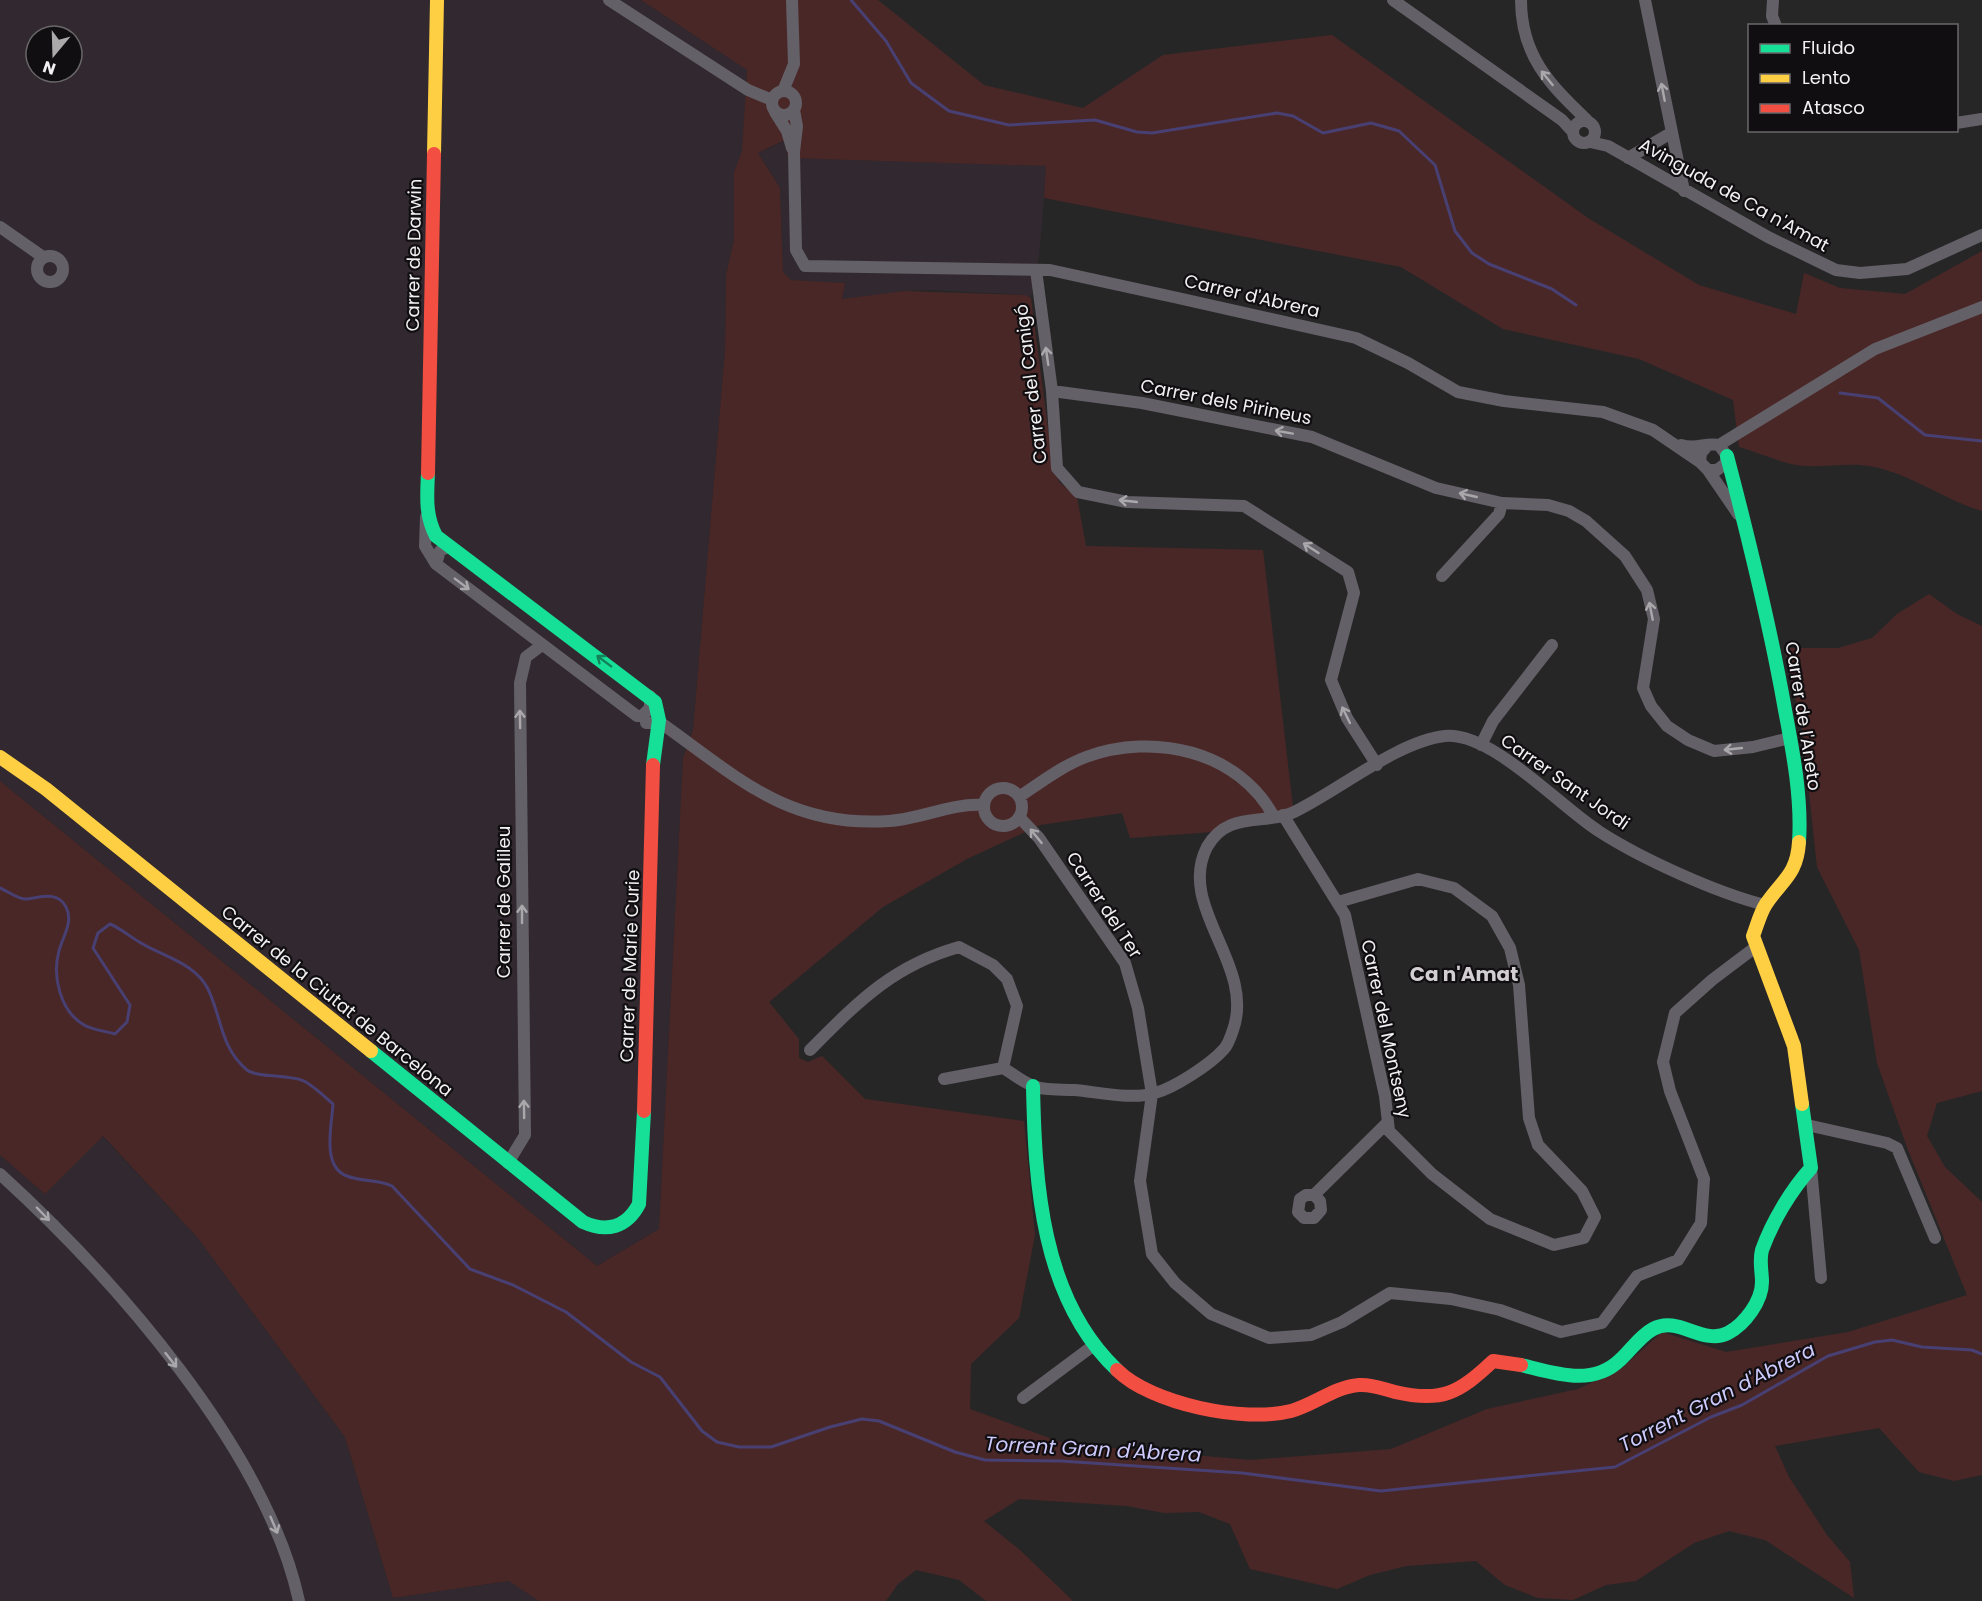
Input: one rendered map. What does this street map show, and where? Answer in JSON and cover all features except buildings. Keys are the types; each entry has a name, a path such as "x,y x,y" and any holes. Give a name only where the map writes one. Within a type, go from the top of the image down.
{"street":[{"name":"Carrer de Darwin","path":"427,510 437,0"},
{"path":"609,0 773,106 784,116 794,110"},
{"path":"773,106 787,92 794,64 792,0"},
{"path":"1393,0 1562,120 1580,125"},
{"path":"1521,0 1521,16 1529,51 1580,125 1578,141 1593,136"},
{"path":"1645,0 1684,190"},
{"path":"1773,0 1775,24"},
{"path":"787,92 795,99 794,110 797,126 794,152"},
{"path":"773,106 787,131 794,152"},
{"path":"1958,123 1982,119"},
{"name":"Avinguda de Ca n'Amat","path":"1580,125 1593,124 1593,136 1608,146 1768,237 1836,270 1860,273 1907,269 1982,236"},
{"path":"1628,158 1671,133"},
{"name":"Carrer d'Abrera","path":"794,152 796,250 805,266 1050,270 1356,338 1408,363 1458,392 1504,401 1603,412 1653,430 1704,466"},
{"path":"0,227 43,257"},
{"name":"Carrer del Canigó","path":"1036,270 1052,390 1058,468 1078,492 1127,502 1244,507 1348,572 1354,593 1331,680 1347,718 1377,765"},
{"path":"1717,449 1722,468 1704,466 1701,453 1717,449 1875,349 1982,307"},
{"name":"Carrer dels Pirineus","path":"1052,390 1142,403 1312,437 1436,488 1502,503 1548,505 1569,511 1586,521 1624,556 1647,590 1654,619 1643,688 1651,706 1667,726 1688,740 1714,751 1753,747 1790,738"},
{"name":"Carrer d'Abrera","path":"1671,442 1694,449 1717,449"},
{"name":"Carrer de l'Aneto","path":"1717,449 1745,525 1769,620 1790,738 1800,826 1798,857 1786,882 1765,905"},
{"name":"Carrer de l'Aneto","path":"1704,466 1745,525"},
{"path":"1442,576 1499,514 1502,503"},
{"path":"427,510 432,530 449,546 650,696 660,711 661,723"},
{"path":"427,510 425,546 436,564 641,720 661,723 744,784 803,812 831,818 888,821 908,819 962,804 983,805"},
{"path":"436,564 440,551 449,546"},
{"name":"Carrer de Galileu","path":"508,1163 525,1135 520,683 526,657 542,645"},
{"path":"1480,745 1493,721 1552,645"},
{"path":"641,720 650,708 650,696"},
{"name":"Carrer de Marie Curie","path":"641,720 654,745"},
{"name":"Carrer de Marie Curie","path":"642,1188 654,745 661,723"},
{"name":"Carrer Sant Jordi","path":"1032,1086 1152,1094 1190,1076 1225,1049 1234,1029 1239,1006 1234,975 1204,907 1200,874 1207,848 1219,833 1242,819 1292,813 1413,746 1446,736 1472,741 1506,760 1607,836 1697,879 1765,905"},
{"name":"Carrer del Montseny","path":"1019,797 1057,771 1087,757 1121,748 1152,746 1185,751 1226,767 1264,797 1345,915 1385,1096 1389,1131 1432,1174 1490,1219 1554,1245 1584,1238 1595,1217 1582,1191 1538,1145 1529,1118 1519,985 1510,948 1492,916 1454,888 1418,879 1338,902"},
{"name":"Carrer de la Ciutat de Barcelona","path":"0,757 54,796 583,1222 597,1229 615,1228 627,1222 639,1206 642,1188"},
{"path":"998,788 1010,789 1019,797 1022,807 1019,817 1010,825 997,825 986,818 983,805 988,794 998,788"},
{"name":"Carrer del Ter","path":"1019,817 1052,857 1125,963 1137,1008 1152,1094 1140,1180 1152,1254 1174,1283 1211,1314 1269,1338 1311,1335 1342,1322 1390,1293 1451,1299 1500,1310 1561,1332 1602,1323 1637,1276 1678,1260 1701,1223 1704,1179 1670,1091 1663,1062 1675,1013 1712,980 1757,946"},
{"path":"1765,905 1754,936 1794,1046 1807,1125 1821,1278"},
{"path":"810,1050 871,992 908,966 959,947 993,964 1006,979 1017,1006 1003,1068"},
{"path":"944,1079 1003,1068 1032,1086 1041,1212 1055,1261 1074,1309 1094,1345 1126,1379 1147,1392 1190,1405 1279,1413 1301,1408 1340,1388 1366,1383 1433,1399 1464,1389 1493,1361 1507,1360 1542,1372 1582,1377 1605,1372 1629,1353 1654,1327 1670,1323 1704,1335 1720,1336 1738,1326 1752,1308 1762,1287 1761,1253 1802,1178 1811,1168"},
{"path":"1314,1196 1388,1122"},
{"path":"1807,1125 1887,1143 1897,1148 1935,1238"},
{"path":"0,1174 31,1202 119,1293 183,1375 228,1442 269,1512 291,1565 299,1601"},
{"path":"1023,1398 1094,1345"}],"shaded area":[{"path":"0,0 641,0 747,70 742,151 734,172 734,240 726,275 725,350 693,730 683,758 659,1229 597,1266 0,781"},
{"path":"641,0 878,0 984,85 1083,108 1163,55 1332,35 1588,218 1699,285 1796,314 1804,273 1840,288 1905,294 1982,251 1982,511 1903,476 1875,467 1798,465 1739,447 1733,400 1639,359 1503,329 1401,267 1044,198 1046,166 788,158 785,140 758,153 780,188 783,272 791,280 845,283 842,299 905,291 1025,295 1031,298 1053,467 1059,482 1077,497 1086,546 1263,550 1293,807 1281,812 1239,816 1213,832 1130,838 1122,813 1040,825 967,859 883,907 769,1002 799,1039 799,1058 808,1062 822,1056 865,1099 1024,1121 1035,1235 1019,1318 971,1364 970,1409 1066,1444 1250,1460 1391,1449 1487,1409 1578,1389 1622,1368 1662,1332 1726,1352 1848,1332 1967,1295 1908,1150 1877,1063 1859,950 1817,867 1802,728 1784,648 1838,648 1872,638 1897,614 1929,594 1957,614 1982,626 1982,1091 1937,1103 1927,1136 1945,1167 1982,1202 1982,1475 1954,1481 1919,1472 1879,1428 1775,1446 1789,1477 1827,1535 1850,1562 1854,1598 1765,1540 1729,1531 1694,1543 1636,1581 1606,1585 1573,1600 1538,1598 1505,1585 1476,1561 1406,1566 1370,1575 1337,1589 1250,1569 1230,1524 1199,1512 1164,1513 1127,1506 1019,1499 984,1521 1020,1550 1073,1601 986,1601 959,1580 916,1570 898,1584 886,1601 539,1601 509,1581 393,1598 345,1437 197,1237 103,1136 45,1194 0,1155 0,781 597,1266 659,1229 683,758 693,730 725,350 726,275 734,240 734,172 742,151 747,70"},
{"path":"786,140 789,158 1047,166 1039,256 1031,298 1025,295 933,290 905,291 842,300 845,283 791,280 783,272 780,188 758,153"},
{"path":"102,1136 197,1237 345,1437 393,1598 510,1581 539,1601 0,1601 0,1155 45,1194"}],"waterway":[{"path":"851,0 886,41 911,83 949,111 1009,125 1095,120 1137,132 1152,133 1277,113 1293,116 1323,133 1371,123 1399,131 1435,165 1455,231 1472,253 1489,264 1552,289 1576,305"},
{"path":"1840,393 1878,398 1925,435 1982,441"},
{"name":"Torrent Gran d'Abrera","path":"0,888 22,899 48,896 58,898 66,907 69,918 59,951 57,971 60,992 69,1011 76,1019 88,1027 115,1034 127,1022 130,1005 93,948 98,933 110,924 141,943 178,961 195,973 208,989 226,1042 231,1052 247,1070 258,1074 290,1077 304,1081 333,1104 330,1144 331,1155 339,1171 353,1178 392,1186 470,1269 513,1285 566,1312 631,1362 660,1377 702,1431 717,1442 739,1447 771,1447 862,1419 879,1421 955,1452 985,1460 1061,1461 1242,1473 1381,1491 1615,1467 1711,1417 1742,1405 1828,1356 1875,1342 1892,1340 1922,1347 1972,1350 1982,1354"}],"traffic: fast":[{"path":"1727,456 1759,582 1791,742 1799,809 1799,842"},
{"path":"428,473 428,513 436,536 655,702 659,720 653,765"},
{"path":"371,1051 583,1222 600,1227 616,1226 622,1223 629,1218 639,1204 644,1111"},
{"path":"1033,1086 1036,1161 1047,1237 1072,1309 1092,1341 1117,1370"},
{"path":"1521,1365 1559,1374 1585,1376 1609,1368 1653,1329 1672,1326 1709,1336 1719,1336 1728,1333 1740,1324 1759,1297 1762,1282 1761,1254 1771,1228 1789,1196 1811,1168 1802,1104"}],"traffic: slow":[{"path":"434,154 437,0"},
{"path":"0,757 46,789 371,1051"},
{"path":"1799,842 1792,870 1764,908 1753,936 1794,1046 1802,1104"}],"traffic: jam":[{"path":"428,473 434,154"},
{"path":"644,1111 653,765"},
{"path":"1117,1370 1132,1382 1152,1392 1199,1408 1224,1412 1271,1414 1291,1411 1308,1405 1350,1386 1373,1386 1425,1396 1449,1393 1470,1381 1493,1361 1521,1365"}],"district":[{"name":"Ca n'Amat","path":"1464,974"}]}
